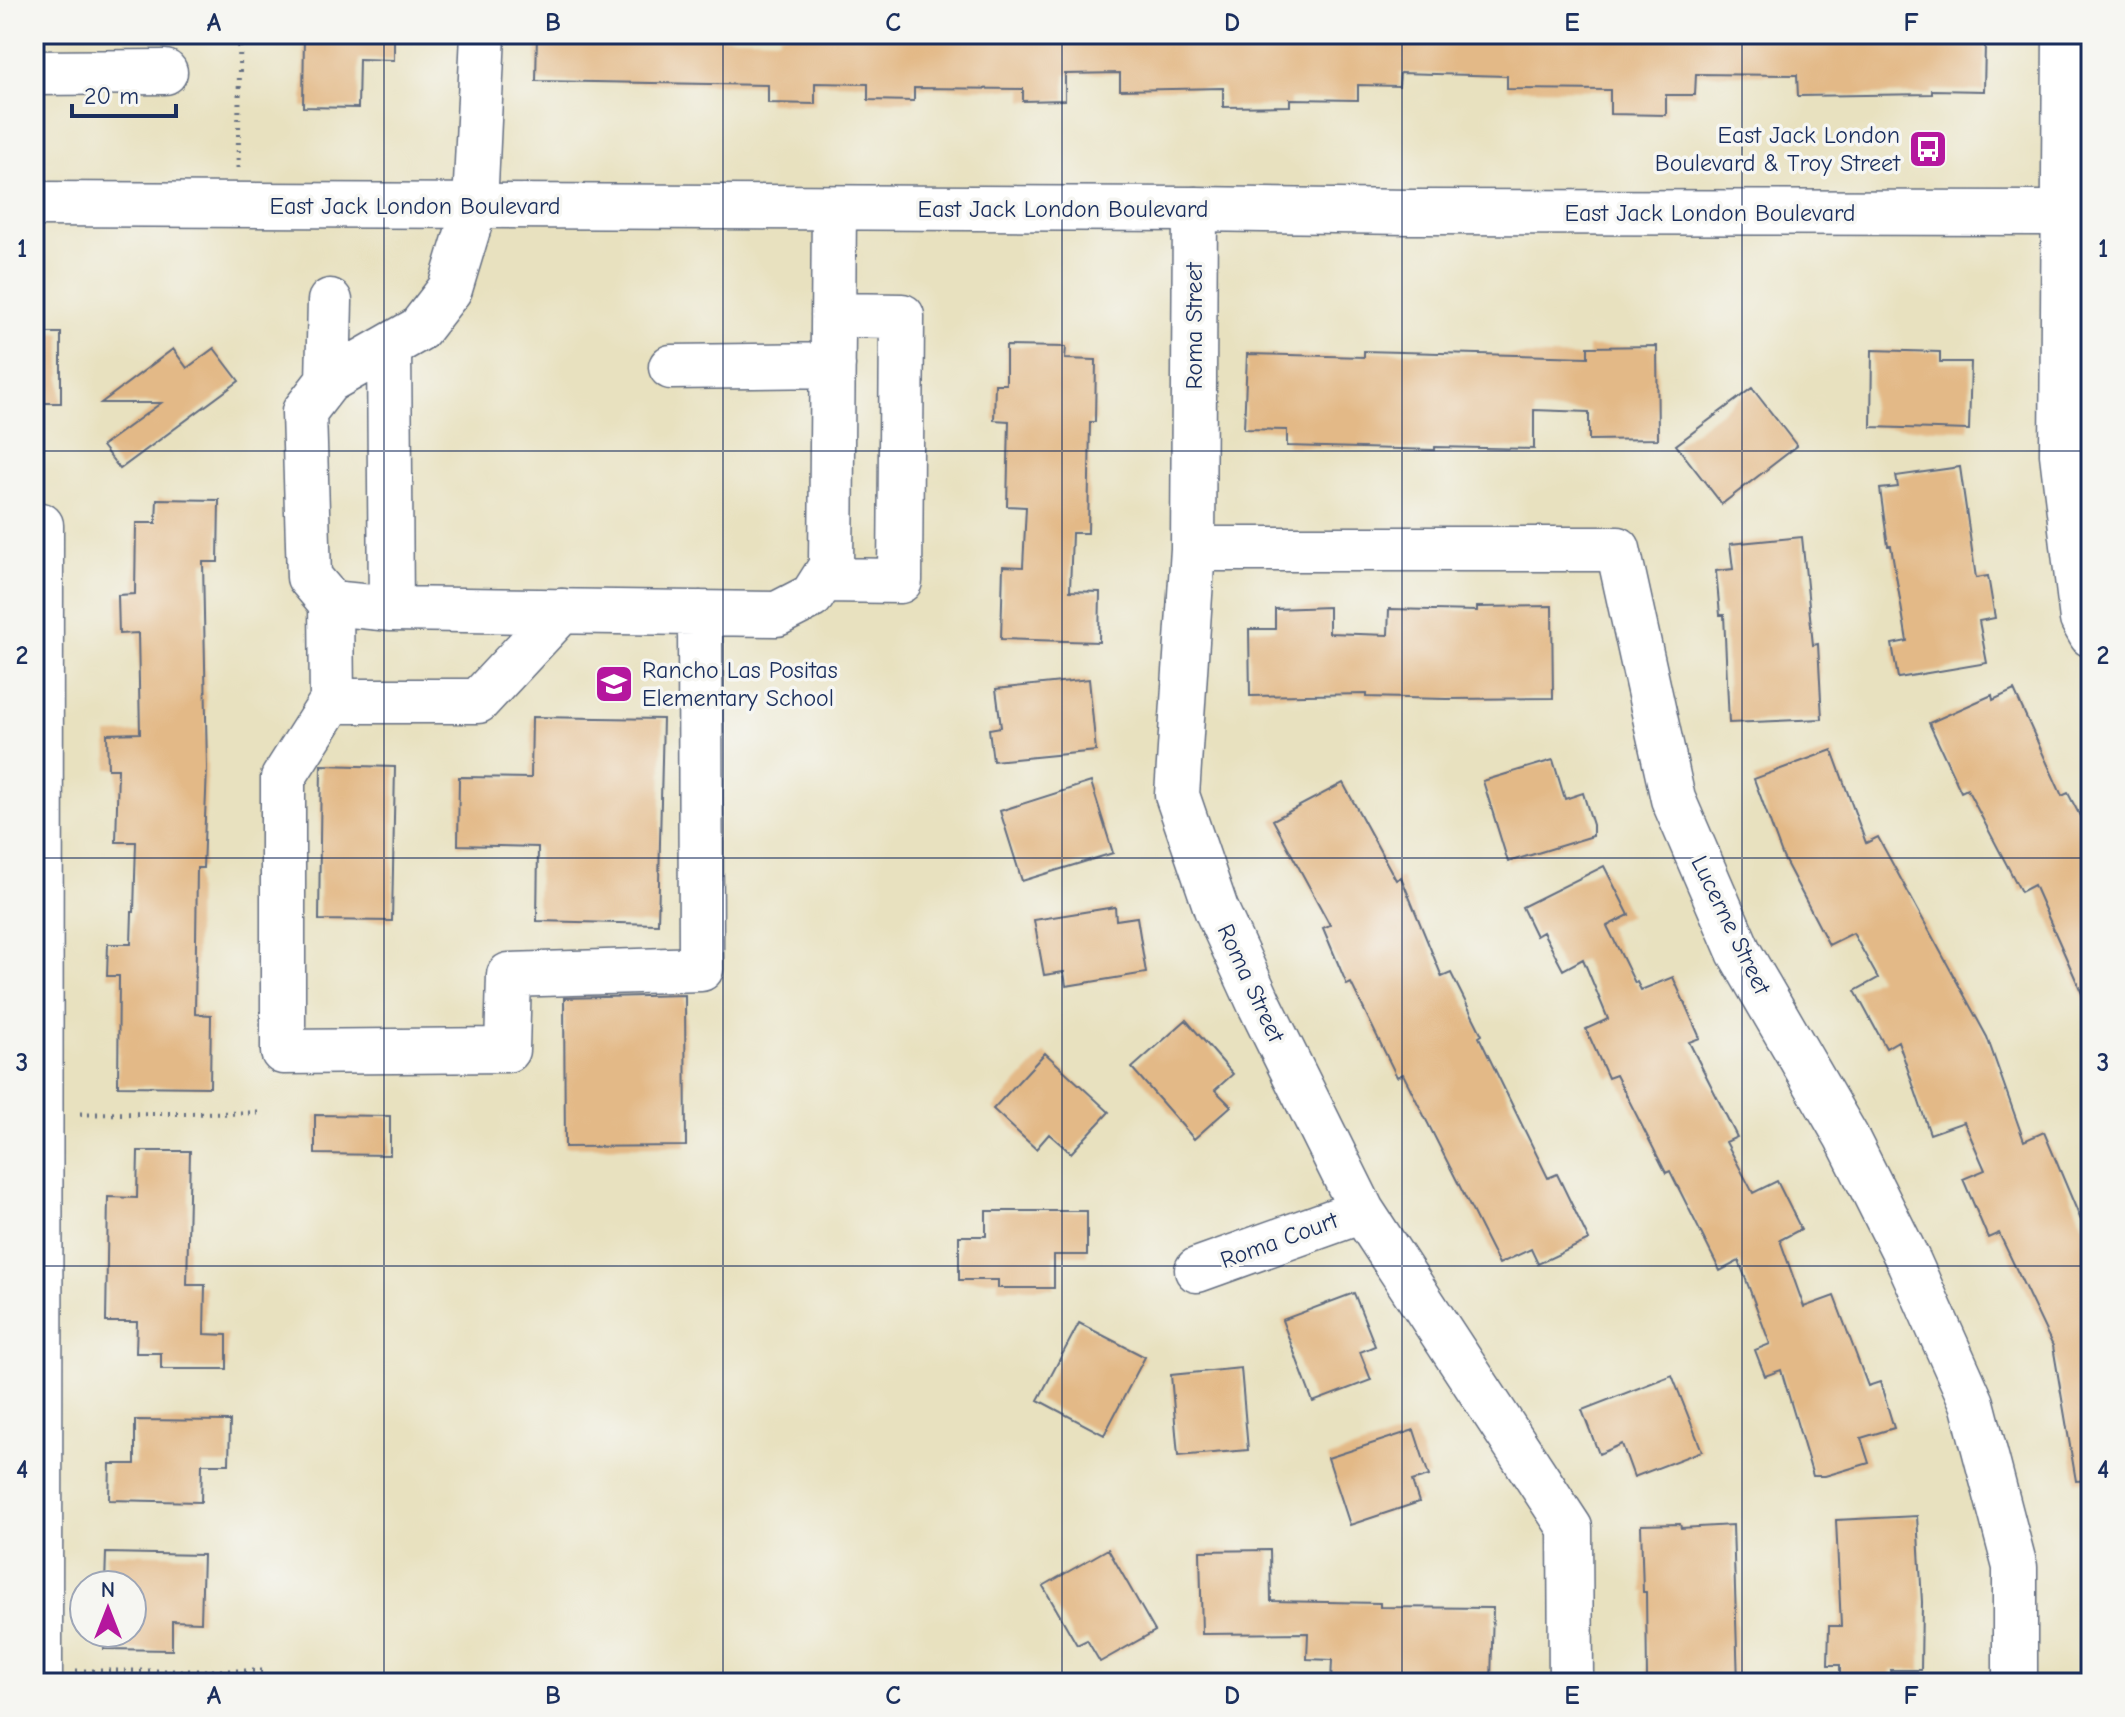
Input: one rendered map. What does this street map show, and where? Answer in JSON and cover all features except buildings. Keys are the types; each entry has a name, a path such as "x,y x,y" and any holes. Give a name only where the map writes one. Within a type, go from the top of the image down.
{"street":[{"path":"483,34 475,206 450,289 419,329 328,381 304,412 309,577 331,603 332,701 283,778 283,1052 507,1050 509,975 701,969 700,613"},
{"path":"2065,34 2078,213 2062,454 2088,623"},
{"path":"34,73 165,72"},
{"name":"East Jack London Boulevard","path":"34,204 2078,213"},
{"path":"331,603 391,609 777,614 812,596 831,566 834,208"},
{"name":"Roma Street","path":"1195,209 1193,549 1177,795 1216,909 1362,1211 1570,1528 1571,1683"},
{"path":"328,381 330,301"},
{"path":"823,580 900,581 902,316 833,315"},
{"path":"389,347 391,609"},
{"path":"671,367 833,365"},
{"path":"37,525 45,1665"},
{"name":"Lucerne Street","path":"1193,549 1618,549 1673,799 1739,952 1846,1136 1909,1262 1972,1403 2015,1567 2015,1683"},
{"path":"332,701 478,701 562,611"},
{"name":"Roma Court","path":"1197,1270 1362,1211"}],"path":[{"path":"238,205 240,34"},
{"path":"71,1115 261,1113"},
{"path":"45,1665 263,1671"}],"place":[{"name":"East Jack London Boulevard & Troy Street","path":"1928,149"},
{"name":"Rancho Las Positas Elementary School","path":"614,684"}]}
